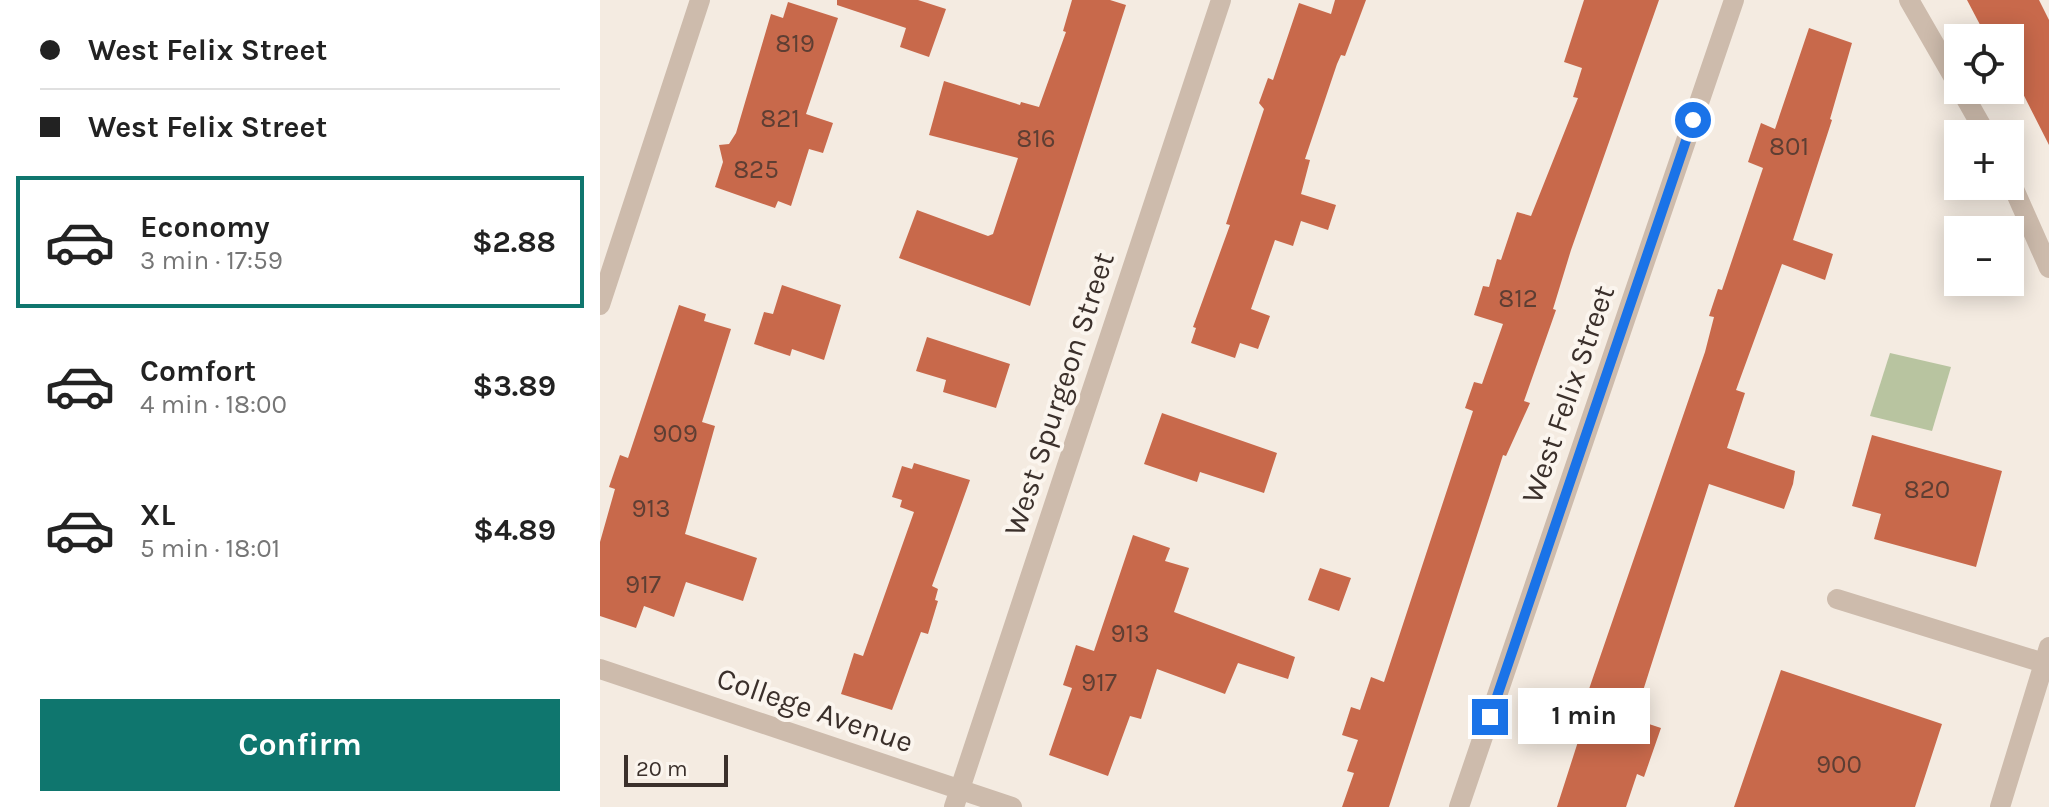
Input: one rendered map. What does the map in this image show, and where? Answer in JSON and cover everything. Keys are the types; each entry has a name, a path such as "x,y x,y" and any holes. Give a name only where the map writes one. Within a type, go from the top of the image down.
{"street":[{"path":"600,305 700,0"},
{"name":"West Spurgeon Street","path":"956,798 1221,0"},
{"name":"West Felix Street","path":"1459,807 1734,0"},
{"path":"1909,0 1944,61"},
{"path":"2019,200 2049,268"},
{"path":"1837,599 2047,655 2000,807"},
{"name":"College Avenue","path":"600,669 956,798 1012,807"}],"green space":[{"path":"1890,353 1951,367 1932,431 1870,416"}],"building":[{"path":"837,0 918,0 946,9 929,57 900,47 906,28 837,5"},
{"path":"1072,0 1110,0 1126,5 1030,306 899,258 917,210 988,236 993,234 1018,158 929,135 944,81 1020,105 1021,102 1039,107 1066,32 1063,31"},
{"path":"1335,0 1366,0 1345,56 1341,55 1337,64 1305,159 1310,160 1301,194 1336,205 1328,230 1301,221 1293,246 1275,240 1251,309 1270,316 1258,349 1240,343 1235,358 1191,343 1196,328 1193,327 1230,225 1226,224 1264,109 1259,103 1268,78 1273,80 1299,3 1331,14"},
{"path":"1584,0 1659,0 1571,250 1553,309 1556,310 1524,401 1530,403 1506,456 1503,455 1389,807 1342,807 1354,773 1347,771 1358,740 1342,735 1351,707 1360,710 1371,677 1384,682 1473,411 1465,408 1474,382 1482,384 1503,324 1474,315 1483,286 1489,287 1517,212 1531,216 1578,98 1573,97 1582,68 1564,62"},
{"path":"1967,0 2039,0 2049,20 2049,145 2024,96 2024,24 1980,24"},
{"path":"788,2 838,18 806,114 833,123 823,153 809,149 791,206 778,201 775,208 715,187 723,162 719,145 729,144 736,133 771,14 783,18"},
{"path":"1809,28 1852,43 1832,120 1793,240 1833,254 1825,280 1782,264 1736,390 1745,393 1727,448 1795,471 1793,484 1784,509 1709,484 1634,719 1661,728 1644,777 1637,774 1626,807 1557,807 1583,726 1580,725 1591,693 1588,692 1705,352 1714,317 1709,316 1718,289 1722,290 1763,168 1748,162 1761,123 1775,129"},
{"path":"782,285 841,305 824,360 792,349 790,356 754,344 764,312 773,314"},
{"path":"679,305 706,314 704,321 731,329 702,422 715,426 685,534 757,558 743,601 686,582 674,617 644,606 636,628 600,616 600,542 615,489 609,487 620,455 628,458"},
{"path":"927,337 1010,364 996,408 943,392 946,380 916,371"},
{"path":"1162,413 1277,453 1264,493 1200,472 1197,482 1144,464"},
{"path":"1872,435 2002,471 1976,567 1874,539 1881,514 1852,506"},
{"path":"914,463 970,480 932,586 938,589 935,600 938,601 928,634 921,632 892,710 841,694 854,653 863,656 914,512 900,507 902,500 892,497 902,466 912,469"},
{"path":"1133,535 1170,548 1165,561 1189,568 1174,612 1295,657 1288,679 1238,663 1225,694 1157,669 1141,719 1130,716 1108,776 1049,755 1072,688 1063,685 1076,645 1094,651"},
{"path":"1320,568 1351,578 1339,611 1308,600"},
{"path":"1781,670 1942,724 1915,807 1734,807"}],"route":[{"path":"1490,717 1693,120"}]}
